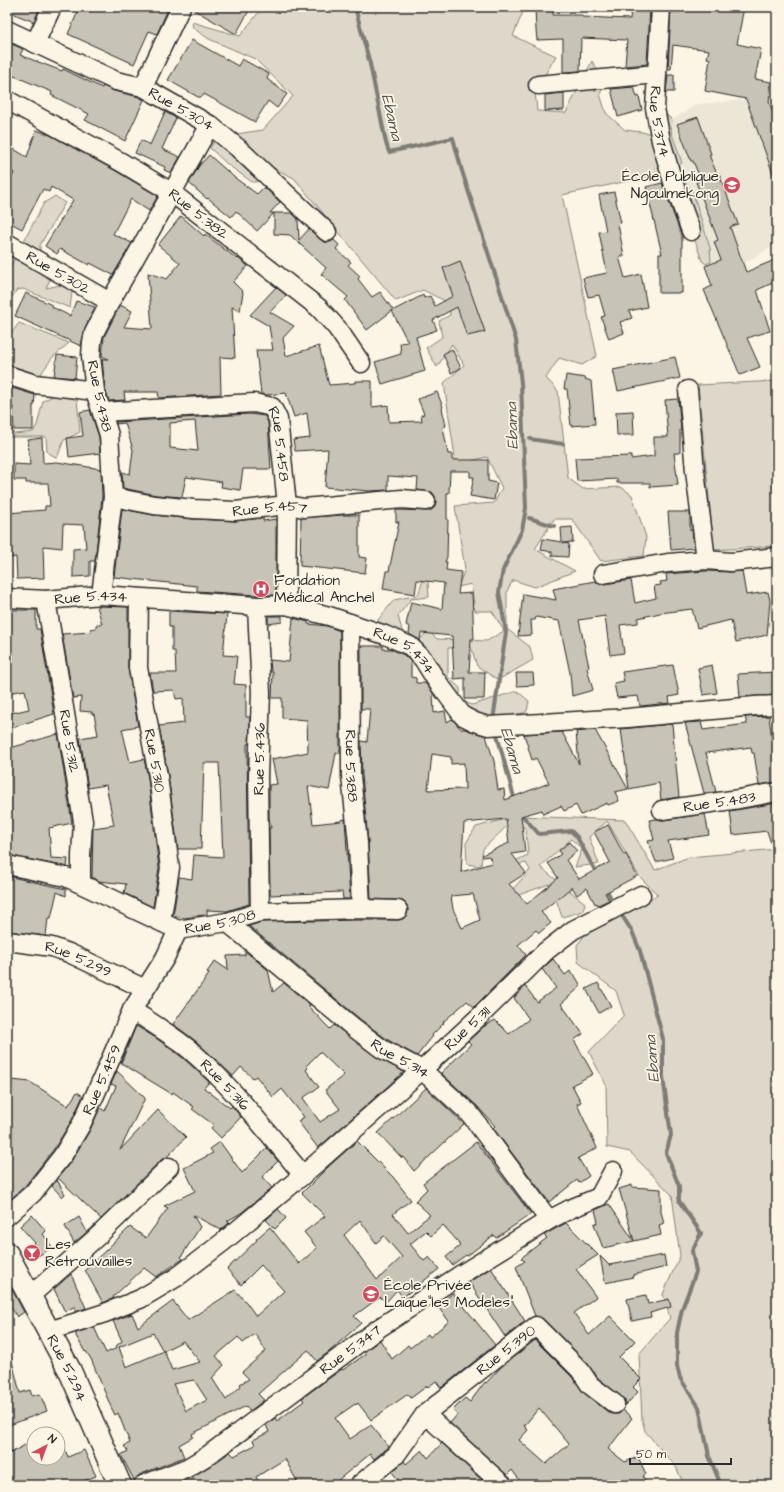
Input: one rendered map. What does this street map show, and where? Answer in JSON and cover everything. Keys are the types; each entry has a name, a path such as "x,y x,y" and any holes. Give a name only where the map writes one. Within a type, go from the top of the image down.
{"main road":[{"name":"Rue 5.294","path":"7,1254 50,1331 70,1371 120,1485"},
{"name":"Rue 5.294","path":"7,1277 42,1342 106,1485"}],"street":[{"path":"35,43 52,7"},
{"path":"143,87 181,7"},
{"name":"Rue 5.374","path":"661,7 655,108 661,141 672,182 690,231"},
{"name":"Rue 5.304","path":"7,30 116,81 143,87 210,125 238,148 327,232"},
{"path":"538,85 657,74"},
{"name":"Rue 5.382","path":"7,100 121,162 171,192 319,308 338,328 361,363"},
{"path":"171,192 210,125"},
{"name":"Rue 5.438","path":"101,595 113,497 109,435 96,391 90,350 94,333 171,192"},
{"name":"Rue 5.302","path":"7,243 110,302"},
{"path":"7,376 35,384 96,391"},
{"path":"688,390 694,471 706,560"},
{"name":"Rue 5.458","path":"102,412 254,403 272,407 278,419 287,505 286,605"},
{"name":"Rue 5.457","path":"113,497 154,505 235,511 287,505 304,508 402,499 426,501"},
{"path":"602,574 668,563 706,560 731,562 777,557"},
{"name":"Rue 5.434","path":"7,598 46,600 101,595 257,606 286,605 329,616 385,635 410,646 423,659 436,680 463,716 475,722 492,726 628,718 777,705"},
{"name":"Rue 5.310","path":"139,598 138,668 158,776 170,868 161,922"},
{"name":"Rue 5.312","path":"46,600 83,821 80,883"},
{"name":"Rue 5.436","path":"257,606 261,693 258,776 260,912"},
{"name":"Rue 5.388","path":"350,623 351,776 358,843 360,909"},
{"name":"Rue 5.483","path":"662,810 777,792"},
{"name":"Rue 5.308","path":"7,865 66,877 178,930 227,922 260,912 360,909 398,910"},
{"name":"Rue 5.311","path":"50,1331 105,1313 140,1299 177,1277 223,1242 303,1176 422,1070 546,951 573,930 641,895"},
{"name":"Rue 5.314","path":"227,922 353,1027 382,1049 422,1070 470,1114 549,1220"},
{"name":"Rue 5.459","path":"7,1216 33,1192 63,1155 81,1125 132,1010 165,958 178,930"},
{"name":"Rue 5.299","path":"7,941 52,946 145,989"},
{"name":"Rue 5.316","path":"132,1010 167,1032 208,1066 244,1103 303,1176"},
{"path":"30,1296 98,1236 169,1167"},
{"name":"Rue 5.347","path":"143,1485 187,1468 207,1456 379,1328 457,1277 549,1220 570,1209 599,1198 613,1171"},
{"name":"Rue 5.390","path":"359,1485 396,1455 425,1414 542,1321 590,1384 615,1404"},
{"path":"425,1414 503,1485"}],"shaded area":[{"path":"263,7 525,7 513,36 556,56 535,92 537,111 566,113 592,61 605,83 600,94 606,113 625,130 657,134 666,173 562,195 597,356 582,365 559,358 546,378 558,391 568,478 583,489 621,487 632,495 646,537 644,556 601,561 572,519 554,519 535,549 575,571 535,587 513,580 507,591 507,629 530,647 533,660 498,680 477,666 471,647 448,648 448,677 460,688 460,700 472,705 517,691 529,701 527,711 524,713 499,718 481,719 472,718 453,712 415,652 379,623 378,620 394,600 418,595 427,568 429,597 411,599 398,616 403,634 416,644 428,631 437,639 487,641 504,631 492,611 475,611 471,584 458,587 465,569 455,506 494,503 502,488 487,457 456,464 444,383 464,365 452,344 437,367 426,348 442,337 439,321 450,315 449,303 423,290 396,301 294,178 273,168 264,181 252,182 227,164 210,148 213,143 223,136 263,130 293,96 255,59 209,39 193,28 192,22 240,36"},
{"path":"7,90 12,129 7,132"},
{"name":"École Publique Ngoulmekong","path":"777,97 777,244 721,277 716,264 711,262 710,248 693,193 682,178 682,163 671,131 672,120 697,104"},
{"path":"663,110 672,120 671,131 682,163 677,167 672,167"},
{"path":"682,178 693,193 710,248 711,262 706,264 702,261 677,188 678,183"},
{"path":"55,196 65,203 40,245 40,252 56,267 46,288 76,282 88,298 72,292 70,308 23,289 17,290 7,304 7,273 44,203"},
{"path":"19,323 69,343 52,358 40,375 7,364 7,339"},
{"path":"777,381 777,546 714,550 698,385"},
{"path":"62,391 77,398 80,432 64,440 57,458 47,452 46,437 7,437 7,413 14,434 33,432 37,425 43,401"},
{"path":"517,816 625,820 655,870 689,857 777,849 777,1485 684,1485 676,1467 645,1431 642,1420 639,1354 670,1318 663,1294 680,1256 672,1195 630,1152 607,1147 606,1085 589,1052 624,1015 616,991 578,962 577,945 592,926 658,895 639,876 607,821 589,837 599,864 575,867 582,849 571,839 540,867 585,903 583,911 562,917 549,884 502,901 530,870 526,863 500,868 528,855 526,830 520,823 508,825 483,849 481,865 479,866 467,864 466,843 476,827"}],"building":[{"path":"7,7 40,7 34,22 7,11"},
{"path":"80,7 169,7 157,34 149,31 134,64 68,34"},
{"path":"191,7 251,7 236,34"},
{"path":"535,7 553,7 553,15 582,15 582,17 630,19 631,7 650,7 647,64 625,66 627,40 581,38 580,71 563,72 563,39 537,40"},
{"path":"671,7 744,7 737,44 761,49 755,79 771,82 769,102 777,124 777,182 746,99 705,91 710,59 707,58 709,50 673,45 671,69 668,69"},
{"path":"192,40 238,66 242,59 269,74 267,79 287,94 277,108 268,101 255,122 204,94 202,97 198,97 168,80"},
{"path":"7,42 23,49 20,55 62,71 63,69 102,88 103,86 114,91 139,97 144,100 125,141 85,120 89,114 51,95 52,92 7,73"},
{"path":"668,75 674,75 674,92 666,92"},
{"path":"634,87 637,97 639,96 642,110 618,117 611,89"},
{"path":"564,93 564,110 545,111 545,95"},
{"path":"165,112 176,118 162,149 180,157 171,173 164,170 165,167 135,153 141,140 150,145"},
{"path":"698,117 711,154 709,155 717,174 719,174 738,224 730,227 746,272 777,259 777,281 757,290 770,331 747,338 760,367 740,375 704,290 712,286 705,266 721,260 714,242 718,240 696,182 701,180 693,161 691,161 677,124"},
{"path":"36,130 50,135 158,196 149,211 131,199 113,234 132,243 113,275 90,263 89,265 60,249 57,254 45,246 73,200 51,187 49,192 43,189 22,229 7,221 7,186 14,173 7,168 7,145 27,157"},
{"path":"209,155 235,178 257,194 264,187 280,202 270,213 274,213 257,231 236,211 231,217 189,183 199,166"},
{"path":"662,183 682,237 682,293 659,293 659,254 662,254 646,187"},
{"path":"614,192 621,223 618,224 624,256 619,257 625,278 641,274 647,307 629,311 632,318 620,322 624,333 609,339 601,317 605,316 599,295 588,297 583,278 607,273 599,232 606,231 599,195"},
{"path":"274,213 292,213 298,219 299,240 309,229 324,242 334,240 339,245 336,249 351,262 348,265 360,276 358,279 372,297 380,292 393,310 367,330 345,300 348,297 321,274 326,268 290,235 274,234"},
{"path":"181,216 204,236 205,234 248,266 233,282 243,292 240,311 232,307 235,358 220,357 221,394 159,398 158,392 124,392 125,400 109,401 105,389 102,359 108,359 102,356 104,337 120,305 132,311 124,327 152,329 148,273 167,279 180,263 158,245"},
{"path":"460,261 485,332 467,336 457,307 433,320 437,330 416,337 425,371 382,384 375,362 401,354 400,343 408,342 392,311 423,295 424,298 430,296 435,306 453,296 443,268"},
{"path":"276,287 286,295 270,312 294,326 283,338 286,356 319,346 329,385 355,383 355,381 372,381 372,407 388,405 389,422 422,421 421,415 424,414 418,399 437,392 443,407 446,426 443,427 448,454 452,454 452,460 488,460 488,481 497,483 494,500 470,496 474,477 470,477 470,471 450,471 449,493 447,493 447,557 445,562 447,562 446,570 461,572 458,594 472,593 474,639 471,639 469,672 485,672 484,699 465,699 465,678 454,679 452,636 421,633 420,640 409,634 410,627 406,625 411,602 442,609 444,583 417,580 415,594 383,589 386,571 389,571 399,522 396,522 396,510 430,511 435,507 435,496 432,492 417,490 418,478 388,476 388,490 369,491 325,487 328,449 295,451 293,440 310,438 307,413 294,417 286,393 267,395 261,394 256,350 273,350 269,326 250,315"},
{"path":"26,293 52,305 52,307 70,316 76,301 95,307 85,328 81,346 15,316"},
{"path":"452,349 461,368 451,373 443,354"},
{"path":"57,355 77,357 75,378 54,376"},
{"path":"675,357 680,378 618,391 613,370"},
{"path":"566,375 586,378 585,379 591,381 595,424 571,426 567,389 564,389"},
{"path":"12,388 35,395 34,406 33,405 33,430 14,430 13,407 7,407 7,389 12,390"},
{"path":"678,399 681,430 680,453 674,453 678,485 650,487 650,483 617,483 617,479 577,481 575,458 631,456 631,459 654,456 654,437 668,437 665,400"},
{"path":"90,410 99,437 100,453 69,457 67,438 83,436 80,412"},
{"path":"633,411 634,435 617,435 616,412"},
{"path":"249,414 265,416 268,422 271,469 243,469 240,490 221,487 222,482 186,477 182,497 156,495 123,488 122,472 130,474 133,450 125,423 116,424 116,422","holes":["195,421 198,451 170,448 170,423"]},
{"path":"42,438 43,463 57,462 101,469 102,497 95,561 90,561 90,576 73,577 73,549 86,548 84,525 63,524 62,548 43,546 44,578 17,579 16,557 8,558 7,513 45,510 45,506 50,506 48,483 26,483 26,480 14,480 14,464 30,465 28,440"},
{"path":"122,509 153,515 193,519 235,521 263,518 263,521 276,519 276,595 197,591 197,586 114,577"},
{"path":"668,512 690,512 690,530 692,530 694,548 671,550"},
{"path":"359,515 359,557 367,558 365,573 300,566 301,518"},
{"path":"572,527 573,542 563,543 569,544 568,557 552,556 552,552 541,550 543,539 562,542 561,528"},
{"path":"706,571 742,571 746,595 768,592 770,601 767,635 736,642 731,620 697,628 692,609 660,613 638,618 638,623 620,625 624,653 610,655 605,616 579,620 589,667 587,668 593,690 572,696 570,673 559,621 536,617 535,620 531,620 532,635 518,636 523,594 556,600 553,589 595,581 599,584 604,584 631,580 635,603 656,598 654,586 661,585 660,582 667,581 666,574"},
{"path":"97,606 128,607 128,668 138,726 122,729 130,762 144,759 148,778 159,868 153,907 124,893 126,884 99,881 92,877 93,828 114,825 106,785 88,788 80,738 98,735 94,714 92,714 92,712 80,711 81,697 73,698 62,634 91,632 90,629 96,628 96,625 102,624"},
{"path":"7,610 36,610 36,629 40,629 54,714 7,729 7,714 29,709 25,690 7,693"},
{"path":"169,611 227,614 223,655 237,656 234,684 246,685 246,717 250,717 249,744 247,744 249,904 227,911 207,910 207,915 184,918 173,916 179,877 192,879 194,855 223,857 219,763 204,763 201,849 178,849 168,775 159,726 184,723 183,698 176,699 174,690 153,691 150,673 176,673 175,651 172,651 172,627 169,627"},
{"path":"268,616 282,616 282,622 268,624"},
{"path":"293,618 308,622 308,624 327,626 340,631 340,753 336,753 329,790 308,786 313,824 341,821 345,819 350,899 343,899 342,892 270,895 269,828 271,828 269,818 269,785 277,784 272,759 308,752 307,720 282,718 282,698 272,698 273,672 271,672 270,660 289,662"},
{"path":"361,646 383,646 383,649 391,649 404,655 411,662 411,677 416,678 416,683 425,683 433,693 434,713 445,711 447,722 452,719 461,729 486,736 494,761 498,790 504,789 505,800 549,783 536,758 532,760 524,734 562,732 579,764 576,732 595,730 628,789 615,792 619,801 608,805 607,803 581,815 576,805 564,811 561,806 543,814 542,810 521,816 525,852 512,854 526,873 509,884 527,904 558,878 548,863 561,854 559,851 569,842 577,851 566,860 579,879 610,862 594,832 608,825 624,855 626,854 637,876 605,893 609,900 598,905 597,903 595,904 587,888 577,895 572,887 541,912 551,923 539,933 536,930 518,945 526,955 474,1007 467,1001 443,1022 444,1023 432,1035 433,1036 417,1056 388,1040 360,1019 249,926 262,922 398,920 403,919 407,915 407,905 403,901 371,899 361,741 367,742 370,709 361,709","holes":["432,754 451,757 451,764 464,763 465,789 428,790","506,819 509,843 482,855 483,857 489,856 492,863 461,872 464,823","473,894 480,920 462,928 453,909 451,896"]},
{"path":"673,665 679,695 669,697 670,703 640,706 638,696 617,698 614,683 624,681 622,672"},
{"path":"712,665 717,693 703,695 698,668"},
{"path":"776,672 777,695 740,697 738,674"},
{"path":"516,673 533,673 534,685 517,686"},
{"path":"769,716 772,740 777,739 777,782 759,785 754,753 752,753 751,747 706,753 716,792 704,793 685,723 701,722 703,730 747,724 745,717"},
{"path":"672,724 679,797 661,800 659,783 629,789 621,729"},
{"path":"58,734 72,823 49,828 51,858 68,859 67,867 7,855 7,749"},
{"path":"777,803 777,853 774,853 767,831 733,835 730,811"},
{"path":"705,814 709,835 668,841 673,858 656,862 648,841 654,840 649,820 663,820"},
{"path":"7,876 66,889 66,896 57,892 51,918 48,918 46,936 7,931"},
{"path":"245,951 268,970 273,992 284,983 310,1005 309,1007 330,1029 334,1025 376,1057 404,1072 318,1148 298,1121 304,1117 282,1089 273,1097 256,1076 253,1078 241,1067 233,1076 197,1042 173,1024 209,974 207,972 215,961 228,970 227,956 245,955","holes":["320,1052 344,1075 325,1090 340,1109 320,1122 303,1098 319,1087 306,1070 308,1068 306,1066"]},
{"path":"553,959 565,975 570,971 572,975 574,974 581,986 561,1004 583,1034 574,1040 593,1074 572,1085 581,1102 577,1104 597,1148 578,1158 589,1176 579,1183 577,1180 549,1202 493,1128 495,1126 477,1106 441,1073 471,1044 468,1041 483,1027 495,1020 509,1034 529,1019 514,998 525,986 537,1002 556,988 542,969"},
{"path":"598,983 611,1006 599,1013 586,989"},
{"path":"136,1026 156,1038 183,1058 209,1082 204,1088 230,1108 232,1106 241,1117 221,1138 211,1128 214,1125 192,1109 194,1107 173,1092 172,1094 121,1063"},
{"path":"117,1071 145,1098 120,1150 158,1110 186,1137 167,1157 162,1159 101,1219 58,1178 72,1160 90,1130 100,1108 105,1111 116,1086 111,1084"},
{"path":"12,1080 30,1082 68,1106 77,1092 83,1096 72,1120 54,1149 25,1186 12,1198 7,1193 7,1088 12,1086"},
{"path":"426,1088 464,1124 414,1171 403,1157 402,1158 378,1133"},
{"path":"357,1141 393,1177 411,1200 393,1214 408,1233 430,1215 415,1201 427,1189 423,1183 476,1142 531,1214 496,1238 494,1235 467,1256 466,1255 452,1265 446,1257 460,1246 458,1244 459,1243 443,1225 431,1236 426,1231 410,1244 424,1261 429,1257 439,1269 403,1297 397,1290 386,1302 380,1297 354,1316 361,1323 330,1351 317,1361 308,1350 258,1394 264,1400 250,1411 246,1406 192,1434 193,1437 179,1445 184,1457 139,1475 134,1480 121,1455 128,1451 124,1446 130,1443 118,1413 115,1415 91,1359 86,1351 85,1352 76,1336 76,1333 94,1327 106,1353 117,1348 116,1346 122,1341 113,1321 132,1314 138,1327 173,1301 188,1320 235,1290 256,1316 284,1291 261,1265 241,1285 227,1269 270,1227 299,1264 317,1248 304,1232 325,1216 302,1193","holes":["360,1220 376,1243 384,1236 402,1257 377,1280 344,1235","153,1333 163,1351 183,1341 200,1362 172,1370 164,1351 126,1367 119,1347","255,1334 266,1351 242,1372 249,1379 240,1384 241,1386 226,1400 212,1378 224,1365 216,1356 238,1337 243,1343","194,1380 207,1400 186,1411 173,1384"]},
{"path":"220,1142 242,1173 267,1148 278,1161 262,1177 272,1188 241,1213 227,1221 230,1222 221,1230 193,1215 200,1227 181,1257 183,1259 156,1277 144,1268 113,1297 114,1298 103,1303 85,1270 130,1227 146,1238 168,1208 164,1206 195,1191 184,1168 213,1153 210,1149"},
{"path":"57,1180 65,1194 62,1197 52,1186"},
{"path":"632,1185 632,1187 661,1189 661,1212 664,1223 659,1225 661,1235 634,1241 619,1189"},
{"path":"609,1204 634,1241 603,1248 594,1224 598,1222 595,1210"},
{"path":"278,1209 286,1218 275,1229 266,1220"},
{"path":"32,1215 46,1231 43,1234 52,1247 32,1260 25,1249 35,1243 20,1226"},
{"path":"79,1217 87,1232 74,1243 65,1226"},
{"path":"566,1223 598,1255 576,1269 596,1297 574,1313 589,1335 610,1316 635,1341 619,1357 641,1379 633,1387 638,1392 625,1406 625,1400 621,1396 598,1378 587,1363 543,1319 535,1316 516,1267 525,1261 521,1258 547,1238 544,1235"},
{"path":"664,1255 666,1267 633,1275 633,1277 605,1283 600,1256 609,1265"},
{"path":"491,1268 525,1321 505,1337 469,1282"},
{"path":"71,1274 86,1308 75,1312 75,1306 65,1312 54,1289"},
{"path":"7,1280 24,1312 17,1317 7,1301"},
{"path":"453,1293 495,1345 441,1388 436,1381 411,1398 408,1394 371,1420 358,1403 335,1418 350,1439 371,1425 389,1447 374,1459 370,1454 332,1485 299,1485 285,1459 256,1477 260,1485 172,1485 192,1477 230,1452 234,1456 255,1445 253,1440 269,1432 266,1425 275,1418 277,1421 304,1401 302,1398 342,1369 343,1370 366,1354 364,1352 380,1340 392,1359 408,1345 410,1348 428,1334 430,1337 449,1321 437,1306"},
{"path":"646,1295 648,1304 669,1299 671,1307 650,1313 651,1317 632,1321 627,1299"},
{"path":"535,1340 572,1377 584,1393 609,1413 619,1414 623,1410 632,1418 608,1449 625,1462 638,1457 646,1474 643,1476 647,1485 523,1485 512,1470 507,1475 450,1423 457,1415 453,1410 465,1398 470,1402 485,1382 486,1383 501,1367","holes":["539,1408 569,1444 546,1464 519,1440 528,1430 524,1426"]},
{"path":"7,1357 11,1357 20,1393 30,1390 32,1396 40,1394 47,1411 7,1426"},
{"path":"442,1443 487,1485 402,1485 392,1472 404,1461 406,1464 422,1450 428,1458"},
{"path":"26,1444 26,1466 66,1466 66,1452 68,1457 84,1450 96,1476 74,1485 7,1485 7,1455"}],"waterway":[{"name":"Ebama","path":"355,7 370,64 389,152 453,138 462,171 516,340 521,383 526,508 522,530 503,570 499,592 506,632 493,720"},
{"path":"530,439 563,444"},
{"path":"529,518 554,526"},
{"name":"Ebama","path":"496,731 515,801"},
{"name":"Ebama","path":"520,813 539,834 571,831 577,837 597,874"},
{"name":"Ebama","path":"605,887 614,904"},
{"name":"Ebama","path":"619,911 632,931 640,951 663,1039 663,1077 671,1135 666,1153 679,1186 679,1201 701,1233 692,1251 696,1272 682,1309 677,1333 677,1366 680,1378 699,1407 709,1456 721,1485"}],"place":[{"name":"École Publique Ngoulmekong","path":"732,185"},
{"name":"Fondation Médical Anchel","path":"261,589"},
{"name":"Les Retrouvailles","path":"32,1253"},
{"name":"École Privée Laïque\"les Modeles\"","path":"371,1294"}]}
